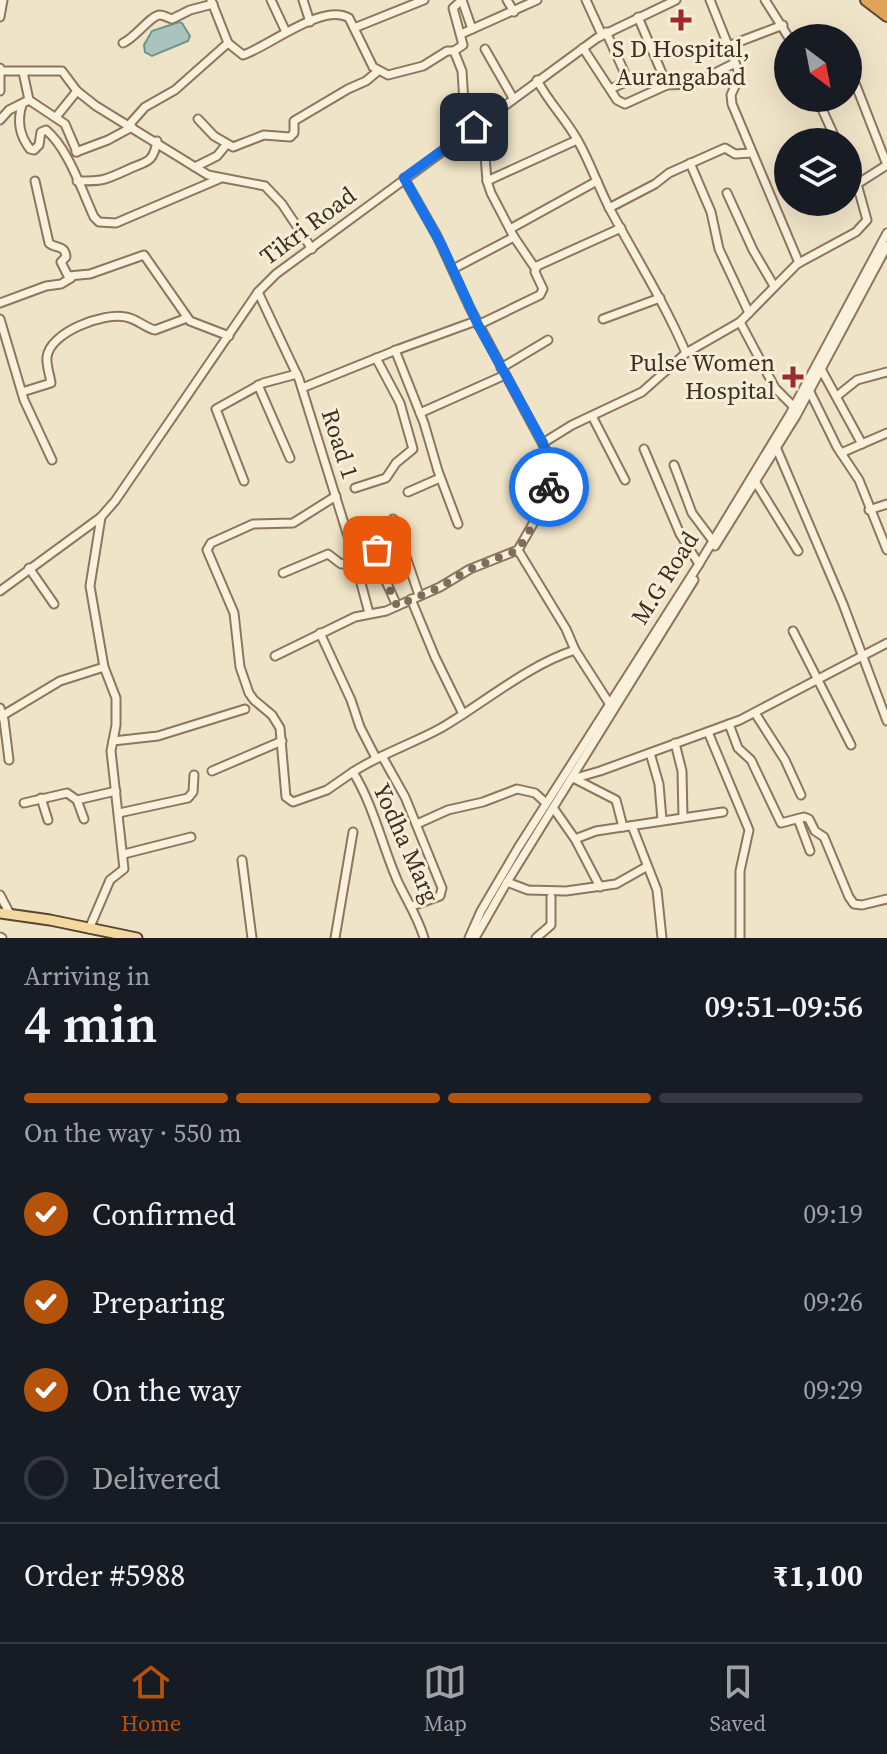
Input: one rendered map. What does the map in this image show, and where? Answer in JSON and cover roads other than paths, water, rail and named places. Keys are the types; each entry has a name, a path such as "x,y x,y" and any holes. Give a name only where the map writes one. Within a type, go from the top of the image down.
{"highway":[{"path":"866,0 887,16"},
{"path":"879,0 887,6"}],"main road":[{"path":"3,915 130,937"},
{"path":"3,915 103,938"}],"street":[{"path":"0,17 3,0"},
{"path":"271,0 286,32"},
{"path":"303,0 310,22"},
{"path":"354,28 424,0"},
{"path":"123,43 156,16 172,19 212,2 228,43 243,55 310,22 342,14 349,18 369,62 388,75 427,64 463,45 453,8 462,0 472,29"},
{"path":"507,0 514,12"},
{"path":"461,34 537,0"},
{"path":"586,0 627,78 626,82 610,89"},
{"name":"Tikri Road","path":"0,591 101,517 130,482 258,292 285,267 583,48 604,34 676,0"},
{"path":"710,0 740,78 731,99 799,263"},
{"path":"765,0 782,24"},
{"path":"638,17 667,85"},
{"path":"728,46 774,28"},
{"path":"67,157 108,140 130,126 141,111 175,90 228,43"},
{"path":"583,48 617,100 625,104 667,85 693,84 735,63"},
{"path":"485,49 513,98"},
{"path":"302,388 395,350 477,323 540,295 543,289 535,268 512,233 487,181 485,156 464,103 462,71 454,51"},
{"path":"0,91 0,70 62,71 77,91 96,106 195,167 219,179 265,186 282,204 312,249"},
{"path":"198,119 226,145 238,147 264,135 290,137 294,133 294,121 366,81 378,71"},
{"path":"23,72 26,102 19,126 27,146 31,150 38,147 39,135 46,130 67,157 97,221 110,224 219,179"},
{"path":"537,80 550,105 566,120 577,140 609,208 660,298 686,353"},
{"path":"56,117 77,91"},
{"path":"862,101 887,165 862,181"},
{"path":"26,102 56,117 67,127 77,152"},
{"path":"0,120 9,110 26,102"},
{"path":"487,181 577,140"},
{"path":"77,181 110,179 146,163 154,155 157,141"},
{"path":"195,167 217,156 226,145"},
{"path":"609,208 690,163 725,148 735,154 752,153"},
{"path":"690,163 713,216 716,242 749,313"},
{"path":"275,656 355,617 380,613 440,587 470,569 518,550 538,516 550,483 550,462 543,443 477,323 453,269 404,178"},
{"path":"35,181 49,243 60,246 65,252 66,257 61,262 71,278"},
{"path":"453,269 597,181"},
{"path":"727,193 753,250 774,286"},
{"path":"543,443 642,392 686,353 740,322 799,263 856,232 867,220 862,202"},
{"path":"535,268 621,228"},
{"name":"M.G Road","path":"469,938 494,888 546,803 776,447 887,233"},
{"name":"M.G Road","path":"475,938 809,390 887,246"},
{"path":"0,303 144,255 187,318 194,324 229,336"},
{"name":"Road 1","path":"258,292 302,388 369,613"},
{"path":"603,319 660,298"},
{"path":"22,392 51,383 47,357 57,338 67,332 108,315 130,317 155,330 187,318"},
{"path":"0,319 22,392 52,460"},
{"path":"740,322 775,388 795,409"},
{"path":"420,413 503,372 548,340"},
{"path":"395,350 458,524"},
{"path":"355,488 386,478 396,463 413,449 400,403 376,358"},
{"path":"821,369 862,444"},
{"path":"837,396 857,380 885,372 887,382"},
{"path":"244,481 216,409 258,385 297,374"},
{"path":"258,385 290,458"},
{"path":"809,390 841,453 859,480 887,550"},
{"path":"592,416 625,480"},
{"path":"841,453 887,433"},
{"path":"776,447 887,721"},
{"path":"644,449 680,534 699,564"},
{"path":"674,465 692,513 713,541"},
{"path":"408,492 440,478"},
{"path":"755,481 798,551"},
{"name":"Yodha Marg","path":"336,496 293,523 253,524 207,547 208,555 234,613 240,667 249,693 277,721 282,741 286,797 289,801 327,790 353,772 424,938"},
{"path":"869,510 887,504"},
{"path":"89,929 110,880 124,869 111,751 116,725 116,698 104,667 90,586 101,517"},
{"path":"393,519 435,657 463,714"},
{"path":"876,525 887,521"},
{"path":"373,536 381,570 397,606"},
{"path":"518,550 609,703"},
{"path":"283,573 328,554 341,564 356,561"},
{"path":"29,568 54,604"},
{"path":"793,631 851,745"},
{"path":"320,633 360,727 397,779 442,891 440,896 412,906"},
{"path":"573,779 755,713 887,643"},
{"path":"353,772 463,714 547,662 575,650"},
{"path":"9,760 1,714 60,681 104,667"},
{"path":"113,741 147,739 245,709"},
{"path":"755,713 785,760 801,795"},
{"path":"729,724 738,748 751,760 781,823 807,817 815,831 824,837 854,904 887,899"},
{"path":"708,732 749,830 740,871 740,938"},
{"path":"212,771 282,741"},
{"path":"675,743 682,771 683,817"},
{"path":"650,753 659,784 662,820"},
{"path":"119,813 188,798 193,792 194,775"},
{"path":"573,779 616,800 657,890 662,938"},
{"path":"417,824 448,810 483,802 517,789 535,793 546,803"},
{"path":"77,800 116,791"},
{"path":"24,803 67,793 77,800 84,819"},
{"path":"41,798 48,820"},
{"path":"554,809 575,839 600,887"},
{"path":"575,839 590,832 723,812"},
{"path":"798,819 810,851"},
{"path":"335,938 353,832"},
{"path":"124,854 191,837"},
{"path":"242,860 252,938"},
{"path":"507,882 528,890 566,891 620,883 646,867"},
{"path":"0,895 3,915"},
{"path":"536,938 551,925 551,897"}],"water":[{"path":"179,22 190,36 188,41 152,56 145,52 144,45 152,31"}],"place":[{"name":"S D Hospital, Aurangabad","path":"681,20"},
{"name":"Pulse Women Hospital","path":"793,377"}]}
